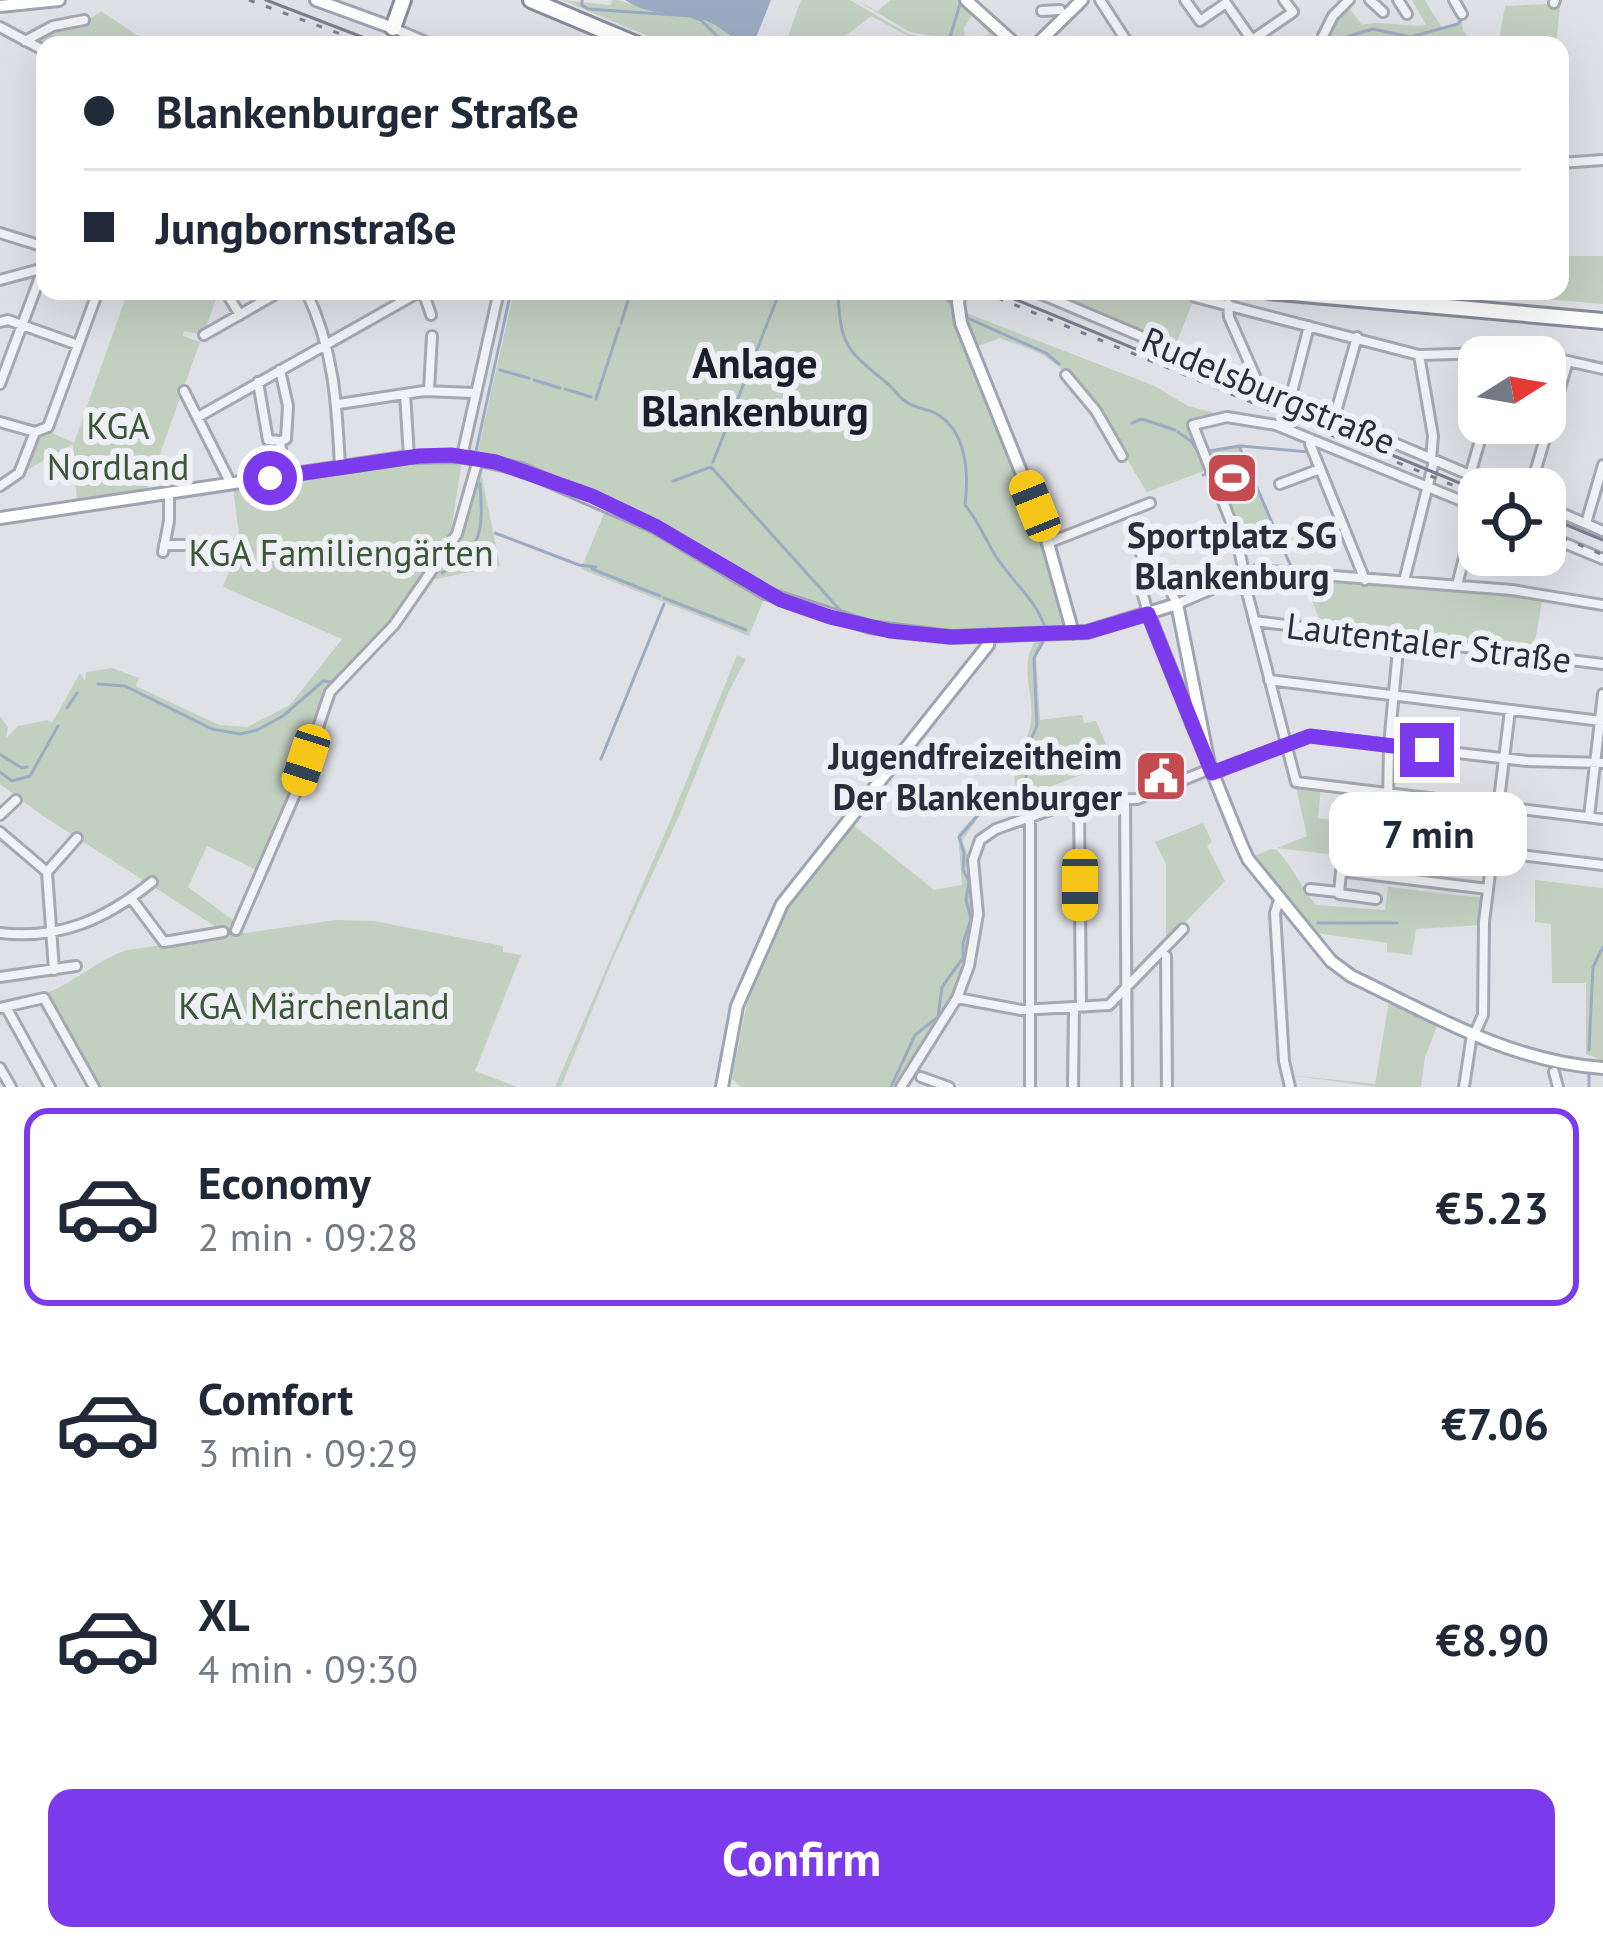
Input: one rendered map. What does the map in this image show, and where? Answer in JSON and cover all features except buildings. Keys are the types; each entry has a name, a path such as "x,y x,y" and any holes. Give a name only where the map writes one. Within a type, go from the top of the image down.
{"highway":[{"path":"391,27 400,0"},
{"path":"531,0 617,36"},
{"path":"545,0 631,36"},
{"path":"1380,300 1603,318"},
{"path":"1412,300 1603,318"}],"main road":[{"path":"0,6 59,0"},
{"path":"316,0 391,27"},
{"path":"966,0 1006,36"},
{"path":"1042,36 1062,9 1082,0"},
{"path":"959,300 962,327 1048,543 1073,633"},
{"path":"0,518 409,457 478,458 610,505 671,535 765,593 890,631 951,637 1073,633 1103,629 1177,604 1210,766"},
{"path":"1148,614 1248,859 1341,970 1473,1035 1540,1059 1594,1067"},
{"path":"722,1087 727,1042 739,999 782,904 988,645 989,635"}],"street":[{"path":"1100,0 1123,36"},
{"path":"1185,0 1200,21 1228,1 1250,36"},
{"path":"1258,36 1293,12 1284,0"},
{"path":"1398,0 1407,14"},
{"path":"1454,0 1462,14"},
{"path":"1323,36 1344,1"},
{"path":"1362,11 1371,2 1383,12"},
{"path":"1042,11 1062,9"},
{"path":"25,41 53,26 84,20"},
{"path":"0,27 36,46"},
{"path":"391,27 412,36"},
{"path":"1569,162 1603,160"},
{"path":"0,233 36,244"},
{"path":"0,280 36,269"},
{"path":"0,384 36,288"},
{"path":"0,422 35,432 48,427 95,300"},
{"path":"231,300 240,315"},
{"path":"204,335 265,300"},
{"path":"309,300 326,343 339,404 340,467"},
{"path":"198,417 405,300"},
{"path":"425,300 431,315"},
{"path":"462,456 497,300"},
{"name":"Rudelsburgstraße","path":"1055,300 1458,470"},
{"path":"1209,300 1419,355 1458,355"},
{"path":"1228,304 1255,376 1253,385"},
{"path":"0,322 8,320 78,345"},
{"path":"1289,401 1310,326"},
{"path":"429,390 432,336"},
{"path":"1334,419 1357,338"},
{"path":"1404,581 1433,460 1419,355"},
{"path":"1536,468 1568,361 1603,370"},
{"path":"258,382 268,440 286,439 289,422 280,370"},
{"path":"1066,375 1096,411 1122,457"},
{"path":"339,404 429,390 474,393"},
{"path":"184,391 231,484"},
{"path":"405,394 409,457"},
{"path":"1458,499 1311,439 1246,419 1219,418 1193,425 1234,530 1296,782 1603,819"},
{"path":"0,486 19,473 35,432"},
{"path":"1311,439 1365,580"},
{"path":"280,441 285,476"},
{"path":"236,930 296,792 330,692 394,626 457,534 478,458"},
{"path":"1586,523 1603,465"},
{"path":"1280,484 1320,469"},
{"path":"169,493 170,521 163,548 236,545"},
{"path":"1048,543 1150,503"},
{"path":"1566,515 1603,531"},
{"path":"1135,533 1147,571"},
{"path":"1566,544 1603,559"},
{"path":"1147,571 1164,577 1177,604 1243,572 1457,585 1603,605"},
{"path":"1147,571 1138,577 1148,614"},
{"path":"1457,585 1459,576"},
{"name":"Lautentaler Straße","path":"1254,622 1603,664"},
{"path":"1387,862 1389,745 1399,639"},
{"path":"1269,680 1600,722"},
{"path":"1178,689 1192,686"},
{"path":"1589,818 1599,762 1603,694"},
{"path":"1463,1087 1485,998 1484,922 1510,710"},
{"path":"901,1087 917,1074 957,998 976,936 973,860 977,845 990,832 1079,800 1137,799 1210,766 1310,736 1504,759 1599,762"},
{"path":"1030,799 1030,1087"},
{"path":"0,815 16,800"},
{"path":"1073,1087 1079,800"},
{"path":"1125,800 1127,1087"},
{"path":"0,832 47,872 54,970"},
{"path":"47,872 77,838"},
{"path":"1387,838 1603,865"},
{"path":"1338,892 1342,869 1488,889"},
{"path":"0,934 52,933 83,925 152,882"},
{"path":"1310,889 1376,899"},
{"path":"1280,897 1275,910 1284,1060 1290,1087"},
{"path":"131,898 164,942 224,932"},
{"path":"957,998 994,1008 1030,1010 1109,1005 1183,929"},
{"path":"1162,952 1166,956 1167,1087"},
{"path":"0,977 76,966"},
{"path":"50,1087 3,1008 44,998 94,1087"},
{"path":"0,1068 10,1087"},
{"path":"1554,1072 1558,1087"},
{"path":"917,1074 932,1087"},
{"path":"917,1074 949,1087"}],"green space":[{"path":"562,0 610,5 617,0 694,15 732,36 648,36"},
{"path":"801,0 850,0 918,36 908,36 871,16 845,36 788,36"},
{"path":"856,0 877,11 891,0 959,0 999,36 986,36 989,33 972,15 965,36 910,32"},
{"path":"1412,0 1425,0 1442,28 1457,23 1461,16 1468,36 1321,36 1347,5 1362,25 1426,25"},
{"path":"1505,6 1560,7 1557,36 1500,36"},
{"path":"101,11 138,36 38,36 86,22"},
{"path":"1569,256 1603,256 1603,304 1558,300 1569,300"},
{"name":"KGA Nordland","path":"125,300 216,300 203,335 184,331 183,336 200,342 146,493 77,503 73,444 20,474 35,435 46,430 74,443"},
{"path":"512,300 948,300 1039,524 1064,624 1059,628 990,628 989,635 890,631 766,594 749,636 581,569 608,504 477,455"},
{"path":"1062,300 1193,300 1175,347"},
{"path":"964,312 1155,386 1188,406 1223,415 1190,426 1207,470 1147,492 1102,418 1061,369 1039,353 1000,338 976,347"},
{"path":"1238,445 1274,530 1238,541 1203,452"},
{"name":"KGA Familiengärten","path":"420,459 462,460 452,525 457,528 392,620 326,690 255,869 207,846 188,887 233,920 229,930 221,930 0,784 0,716 8,727 6,738 18,726 52,723 80,673 85,681 86,672 112,668 139,678 136,686 219,725 247,727 290,705 342,639 223,587 240,542 233,488"},
{"path":"479,463 500,566 426,581 461,532"},
{"path":"1323,579 1543,596 1533,653 1323,628 1306,586"},
{"path":"1037,639 1048,639 1036,655 1040,720 1082,715 1084,723 1096,721 1109,751 1095,755 1104,766 1029,795 1026,801 980,815 962,841 969,861 974,914 965,967 945,1014 900,1087 741,1087 732,1079 765,946 793,895 851,823 934,890 962,885 958,834 980,810 1019,795 1014,776 1031,722 1027,669"},
{"path":"737,655 746,659 561,1087 555,1087 669,824"},
{"path":"1295,783 1321,787 1318,818 1355,823 1351,857 1277,848 1307,836"},
{"path":"1203,823 1212,842 1207,846 1225,881 1166,942 1166,864 1155,842"},
{"path":"1271,849 1283,857 1316,905 1385,910 1388,887 1483,898 1481,925 1416,929 1412,955 1387,952 1387,943 1316,933 1252,857"},
{"path":"1535,880 1603,888 1603,1061 1586,1054 1586,983 1552,983 1551,924 1535,922"},
{"name":"KGA Märchenland","path":"336,920 374,921 503,946 503,952 521,955 475,1071 517,1087 96,1087 43,994 127,950"},
{"path":"1389,1001 1437,1026 1425,1057 1421,1087 1377,1087 1288,1075 1375,1084"}],"water":[{"path":"625,0 771,0 757,36 730,36 710,22"}],"waterway":[{"path":"582,0 588,9 690,16 717,36"},
{"path":"950,36 960,4"},
{"path":"1414,36 1458,24 1463,17"},
{"path":"1349,36 1373,29 1405,36"},
{"path":"476,451 509,300"},
{"path":"621,323 628,300"},
{"path":"713,462 776,300"},
{"path":"839,300 844,336 855,354 905,401 935,413 954,430 966,467 965,505 1045,627"},
{"path":"948,301 953,303 955,318"},
{"path":"965,317 1046,353 1059,364"},
{"path":"596,399 619,328"},
{"path":"500,370 529,378"},
{"path":"534,380 560,388"},
{"path":"565,389 591,397"},
{"path":"1132,423 1142,419 1175,430"},
{"path":"1178,432 1201,457"},
{"path":"1209,451 1239,446 1292,569"},
{"path":"1241,446 1309,452"},
{"path":"1202,460 1208,473 1203,475"},
{"path":"673,481 711,467 840,610"},
{"path":"442,573 466,555 478,536 480,484"},
{"path":"495,533 596,567"},
{"path":"592,569 660,596"},
{"path":"664,598 746,630"},
{"path":"601,759 664,604"},
{"path":"1250,620 1254,636"},
{"path":"1255,640 1281,742"},
{"path":"891,1087 915,1035 938,1017 942,987 963,958 971,919 959,837 980,813 1025,794 1028,746 1037,726 1034,658 1043,641"},
{"path":"98,684 125,686 212,729 240,734 283,716 323,681 332,682"},
{"path":"67,708 77,693"},
{"path":"0,772 12,781 30,776 58,726"},
{"path":"1,755 27,767"},
{"path":"230,934 237,919"},
{"path":"1318,923 1397,923"},
{"path":"1589,1050 1593,967 1603,947"},
{"path":"718,1079 732,1004"},
{"path":"1589,1075 1589,1087"}],"tram line":[{"path":"266,0 360,36"},
{"path":"1017,300 1458,482"},
{"path":"1566,525 1603,540"}],"railway":[{"path":"249,0 346,36"},
{"path":"1003,300 1458,487"},
{"path":"1566,539 1603,555"}],"place":[{"name":"Sportplatz SG Blankenburg","path":"1232,478"},
{"name":"Jugendfreizeitheim Der Blankenburger","path":"1161,776"}],"district":[{"name":"Anlage Blankenburg","path":"755,386"}],"route":[{"path":"270,478 419,456 496,462 592,496 655,526 781,600 890,631 951,637 1087,632 1148,614 1212,773 1310,736 1427,750"}]}
